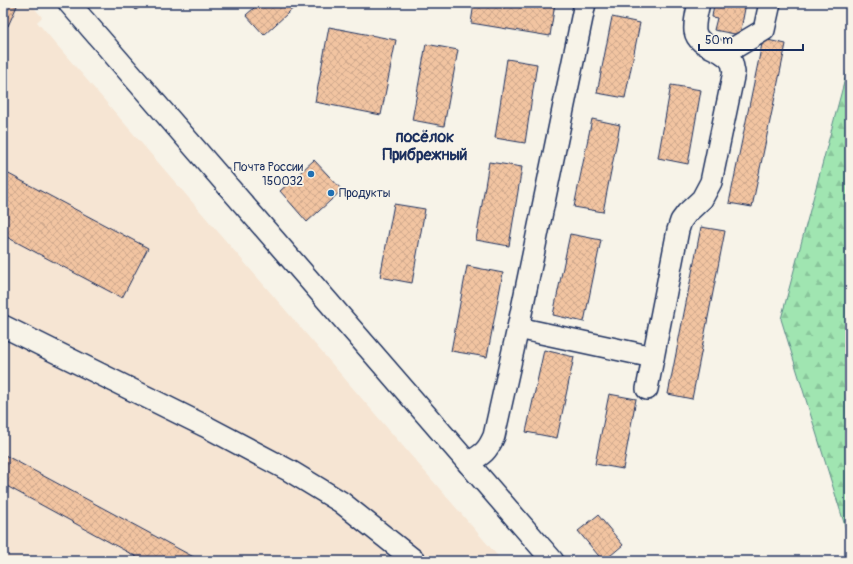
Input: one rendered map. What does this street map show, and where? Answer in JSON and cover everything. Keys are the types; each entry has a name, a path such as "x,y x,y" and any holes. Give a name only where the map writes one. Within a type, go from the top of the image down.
{"street":[{"path":"69,3 553,561"},
{"path":"468,463 486,452 494,436 518,328 585,3"},
{"path":"647,389 678,230 681,221 702,199 711,182 734,72 731,62 724,54 698,40 695,32 695,23 699,3"},
{"path":"724,54 764,30 770,3"},
{"path":"3,326 204,426 290,471 341,502 415,561"},
{"path":"518,328 653,357"}],"shaded area":[{"path":"3,3 30,3 42,17 37,22 502,561 3,561"}],"green space":[{"path":"850,60 850,542 781,319"}],"building":[{"path":"3,3 11,3 17,6 8,26 3,24"},
{"path":"130,3 145,3 136,10"},
{"path":"250,3 299,3 264,35 246,15 254,8"},
{"path":"474,3 555,3 550,36 471,23"},
{"path":"712,3 746,3 740,35 714,30 717,18 712,17 714,4"},
{"path":"612,17 640,23 625,98 597,93"},
{"path":"329,27 396,40 381,115 315,102"},
{"path":"763,39 786,44 752,207 729,203"},
{"path":"426,44 458,50 444,126 412,120"},
{"path":"507,59 537,64 525,143 495,138"},
{"path":"671,85 701,90 688,164 658,158"},
{"path":"592,119 620,125 603,212 574,207"},
{"path":"314,160 342,190 307,222 280,191"},
{"path":"489,162 522,167 509,246 476,240"},
{"path":"3,171 148,248 122,298 3,235"},
{"path":"394,204 425,209 412,283 380,277"},
{"path":"701,227 725,231 692,399 668,394"},
{"path":"570,234 601,240 584,322 553,315"},
{"path":"467,266 503,273 487,357 451,351"},
{"path":"544,350 574,357 557,438 526,432"},
{"path":"609,394 636,399 623,469 595,464"},
{"path":"3,454 201,561 144,561 3,484"},
{"path":"598,515 623,545 604,561 578,531"}],"place":[{"name":"Почта России 150032","path":"311,174"},
{"name":"Продукты","path":"331,193"}],"district":[{"name":"посёлок Прибрежный","path":"425,146"}]}
